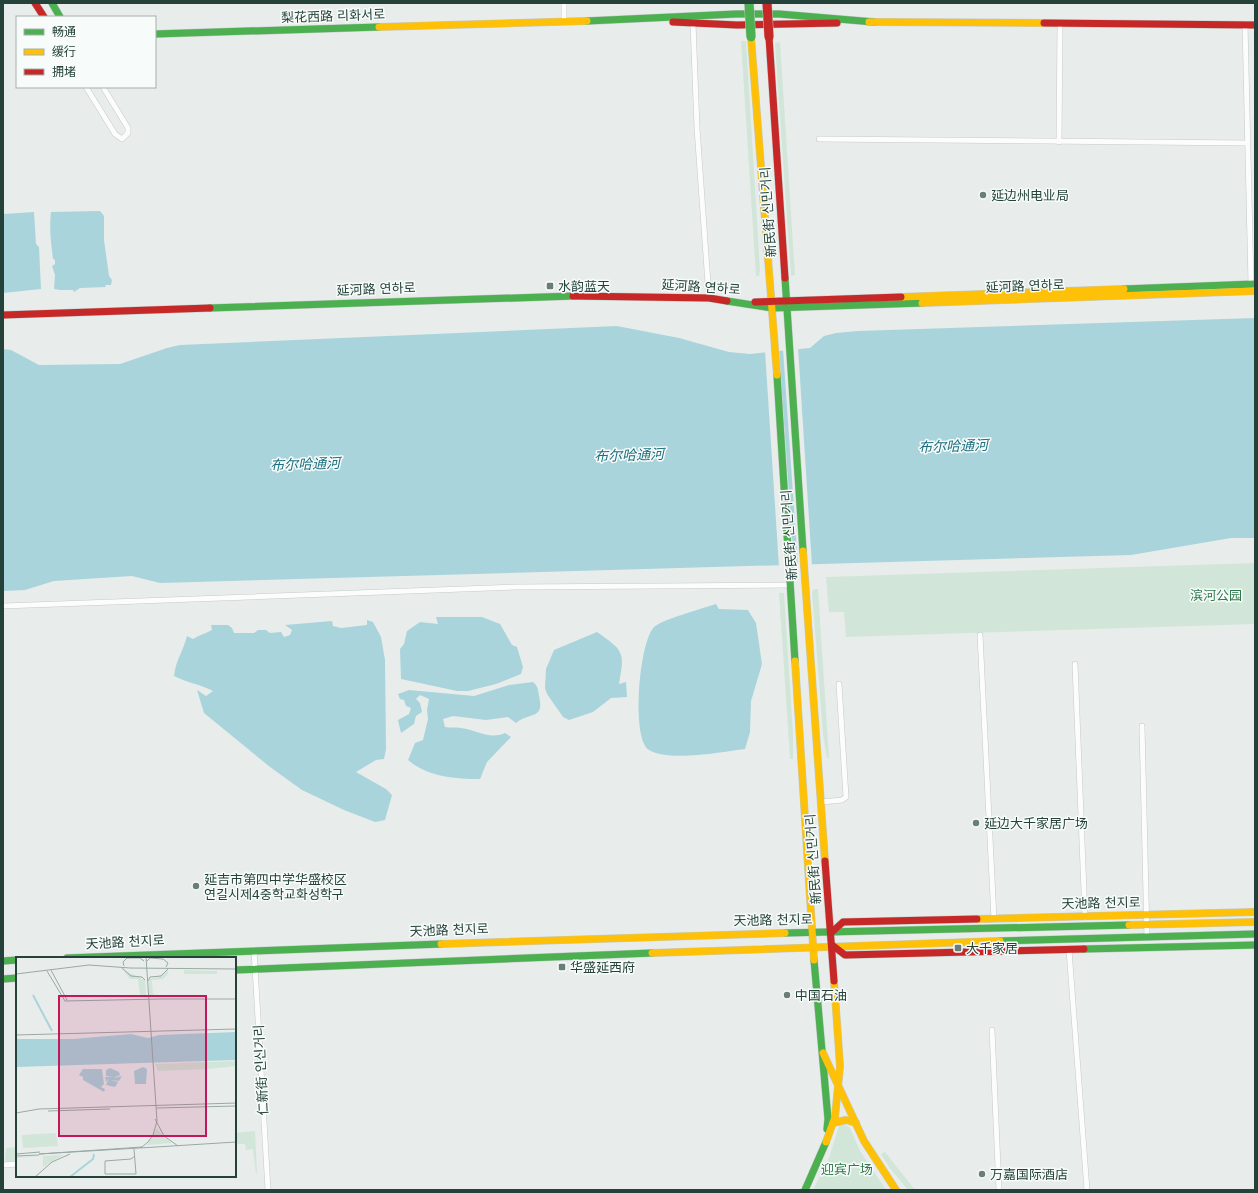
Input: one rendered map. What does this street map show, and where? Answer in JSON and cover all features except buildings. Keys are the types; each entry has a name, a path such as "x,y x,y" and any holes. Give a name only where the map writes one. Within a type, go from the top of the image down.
{"main road":[{"path":"36,3 43,16"},
{"path":"52,3 59,16"},
{"name":"新民街 신민거리","path":"749,3 772,304 812,933 828,1119 825,1145"},
{"name":"新民街 신민거리","path":"767,3 804,571 832,932 840,1066 839,1085 833,1123 805,1190"},
{"name":"梨花西路 리화서로","path":"156,34 632,20 736,14 779,14 874,22"},
{"name":"梨花西路 리화서로","path":"632,20 780,25 874,22 1255,25"},
{"name":"延河路 연하로","path":"3,315 574,296 709,298 749,304 772,304 1254,287"},
{"path":"790,587 806,588"},
{"name":"天池路 천지로","path":"832,932 843,922 1255,912"},
{"name":"天池路 천지로","path":"90,957 690,935 1255,922"},
{"name":"天池路 천지로","path":"236,970 832,945 1255,934"},
{"path":"832,945 845,955 1255,945"},
{"path":"3,961 16,960"},
{"path":"3,979 16,978"},
{"name":"新民街 신민거리","path":"822,1052 876,1162 896,1190"},
{"name":"新民街 신민거리","path":"840,1066 849,1108"},
{"path":"833,1123 846,1120 856,1123"}],"street":[{"path":"564,3 564,22"},
{"path":"693,23 697,128 709,298"},
{"path":"1059,142 1060,23"},
{"path":"1245,24 1254,287"},
{"path":"87,88 114,134 122,139 128,133 128,128 104,88"},
{"path":"819,139 1248,143"},
{"path":"3,606 517,587 790,587"},
{"path":"980,635 994,919"},
{"path":"1075,664 1085,916"},
{"path":"822,802 842,800 846,797 839,684"},
{"path":"1142,726 1147,937"},
{"name":"仁新街 인신거리","path":"254,950 268,1190"},
{"path":"1069,950 1087,1190"},
{"path":"992,1030 999,1190"},
{"path":"3,1165 16,1164"}],"green space":[{"path":"741,41 746,41 760,270 759,276 756,276"},
{"path":"780,42 795,275 791,276 775,43"},
{"name":"滨河公园","path":"1255,563 1255,624 846,637 844,612 829,612 826,577"},
{"path":"814,589 818,589 829,758 827,758 823,734 812,592"},
{"path":"779,593 784,593 793,733 793,759 790,759"},
{"name":"迎宾广场","path":"844,1124 850,1128 860,1151 886,1190 813,1190 829,1158 839,1126"},
{"path":"255,1131 256,1174 253,1149 246,1150 245,1144 236,1144 236,1133"},
{"path":"16,1147 16,1161 5,1162 6,1148"},
{"path":"885,1152 915,1190 908,1190 889,1167 881,1154"}],"water":[{"path":"100,211 104,216 104,240 109,276 112,280 111,285 105,285 106,287 80,288 74,292 73,290 54,289 55,275 52,266 55,264 55,260 53,259 51,241 51,212"},
{"path":"34,212 36,244 39,247 41,289 3,293 3,214"},
{"name":"布尔哈通河","path":"1255,318 1255,538 1231,538 1131,555 160,583 132,576 54,581 25,590 3,591 3,349 11,350 39,365 120,364 180,345 617,326 679,338 729,352 750,354 810,348 824,336 836,333 858,331"},
{"path":"716,604 719,609 748,610 756,623 762,664 751,701 750,732 745,749 682,756 658,754 649,750 643,742 640,728 639,690 644,651 649,636 654,627 658,624"},
{"path":"436,617 482,617 500,624 512,645 517,647 523,667 521,674 496,684 468,691 457,691 401,679 400,649 404,644 407,631 420,622 438,624"},
{"path":"367,620 373,622 381,637 385,660 386,749 384,759 376,760 356,772 386,789 392,795 385,820 375,822 344,810 302,790 270,767 204,713 197,690 206,696 213,691 174,676 176,665 187,636 193,639 212,630 211,625 228,625 232,628 234,633 254,633 258,630 266,630 270,633 281,632 284,637 290,635 292,630 285,625 332,621 333,626 341,628 367,625"},
{"path":"597,632 613,644 620,653 622,665 619,684 626,682 627,697 611,698 593,712 569,720 563,717 547,694 545,688 546,669 554,650"},
{"path":"533,682 538,690 540,709 535,714 516,723 508,717 486,720 453,716 443,719 445,727 467,729 488,735 499,735 505,733 511,737 487,762 480,779 442,776 424,770 408,760 415,743 423,740 428,719 427,710 429,699 420,695 416,699 420,703 422,712 416,716 414,724 401,733 398,720 409,714 411,708 406,706 404,700 400,699 398,694 409,690 474,696 509,685"}],"pier":[{"path":"798,347 812,566 798,566 783,349"},
{"path":"779,350 794,566 779,567 765,351"}],"traffic: fast":[{"path":"52,3 59,16"},
{"path":"749,3 751,37"},
{"path":"587,21 736,14 779,14 874,22"},
{"path":"156,34 379,27"},
{"path":"785,278 803,551"},
{"path":"1124,289 1255,284"},
{"path":"210,308 573,296"},
{"path":"727,301 772,308 922,303"},
{"path":"777,375 795,661"},
{"path":"785,933 1129,925"},
{"path":"1000,941 1255,934"},
{"path":"94,957 441,944"},
{"path":"1084,949 1255,945"},
{"path":"236,970 652,953"},
{"path":"3,961 16,960"},
{"path":"814,960 828,1119 827,1129"},
{"path":"3,979 16,978"},
{"path":"805,1190 826,1142"}],"traffic: slow":[{"path":"379,27 587,21"},
{"path":"869,22 1044,23"},
{"path":"751,37 777,375"},
{"path":"901,297 1124,289"},
{"path":"922,303 1255,291"},
{"path":"803,551 825,861"},
{"path":"795,661 814,960"},
{"path":"977,919 1255,912"},
{"path":"1129,925 1255,922"},
{"path":"441,944 785,933"},
{"path":"652,953 1000,941"},
{"path":"826,1142 835,1117 840,1066 834,981"},
{"path":"823,1053 864,1141 896,1190"},
{"path":"833,1123 846,1120 856,1123"}],"traffic: jam":[{"path":"35,3 43,16"},
{"path":"767,3 769,37"},
{"path":"673,22 737,25 837,23"},
{"path":"1044,23 1255,25"},
{"path":"769,37 785,278"},
{"path":"573,296 709,298 727,301"},
{"path":"755,302 901,297"},
{"path":"3,315 210,308"},
{"path":"825,861 834,981"},
{"path":"832,932 843,922 977,919"},
{"path":"832,945 845,955 1084,949"}],"place":[{"name":"延边州电业局","path":"983,195"},
{"name":"水韵蓝天","path":"550,286"},
{"name":"延边大千家居广场","path":"976,823"},
{"name":"延吉市第四中学华盛校区 연길시제4중학교화성학구","path":"196,886"},
{"name":"大千家居","path":"958,948"},
{"name":"华盛延西府","path":"562,967"},
{"name":"中国石油","path":"787,995"},
{"name":"万嘉国际酒店","path":"982,1174"}]}
